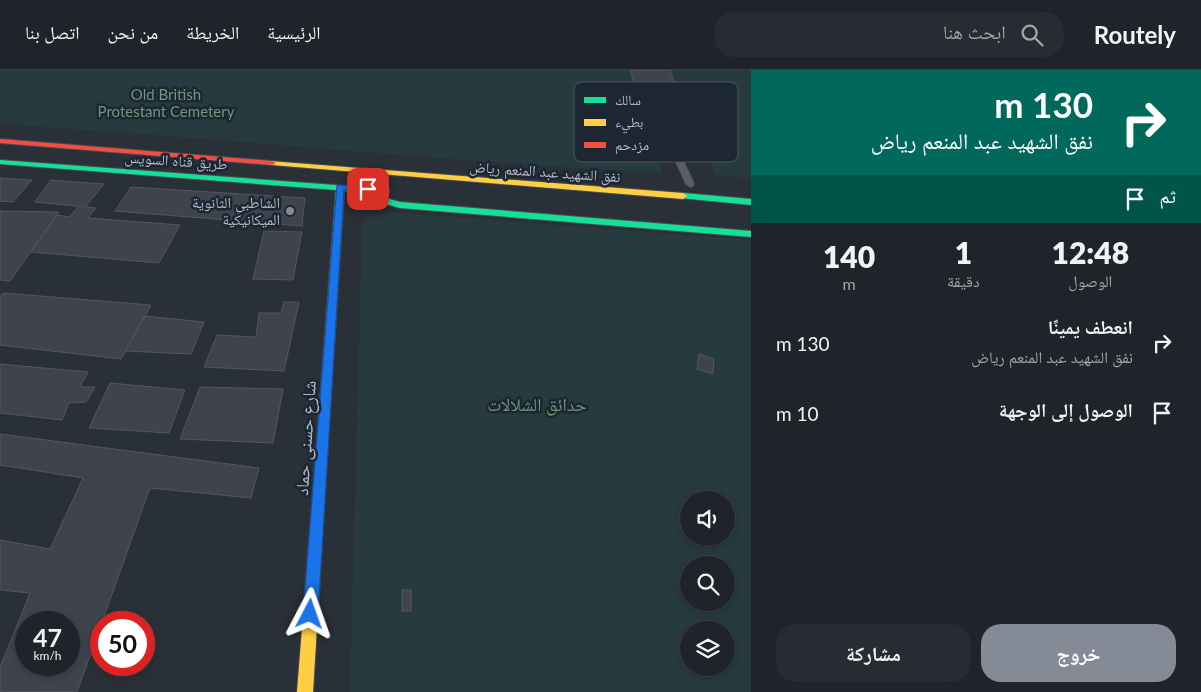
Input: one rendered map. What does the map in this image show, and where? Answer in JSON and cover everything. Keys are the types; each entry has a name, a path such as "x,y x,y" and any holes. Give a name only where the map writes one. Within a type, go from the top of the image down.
{"main road":[{"name":"طريق قناه السويس","path":"0,142 336,167"},
{"name":"طريق قناه السويس","path":"0,162 344,188"},
{"path":"336,167 380,162 612,178"},
{"name":"نفق الشهيد عبد المنعم رياض","path":"336,167 422,177 751,202"},
{"path":"344,188 398,192"},
{"path":"344,188 369,198 400,205 751,234"},
{"name":"شارع حسنى حماد","path":"305,692 344,188"}],"lane":[{"path":"680,162 690,184"}],"green space":[{"name":"Old British Protestant Cemetery","path":"0,70 630,70 634,82 574,82 574,162 659,162 663,173 497,162 0,124"},
{"path":"671,70 751,70 751,178 715,175 710,162 738,162 738,82 676,82"},
{"name":"حدائق الشلالات","path":"390,212 751,240 751,692 350,692 362,228 370,216"}],"building":[{"path":"630,70 670,70 675,82 634,82"},
{"path":"0,178 32,180 13,202 0,201"},
{"path":"51,180 104,184 85,207 35,202"},
{"path":"131,187 305,198 302,226 115,211"},
{"path":"79,206 96,208 88,218 180,225 159,263 31,252 57,215 69,217"},
{"path":"0,211 59,212 10,281 0,280"},
{"path":"264,231 302,232 293,280 253,279"},
{"path":"3,293 151,305 121,359 0,345 0,297"},
{"path":"284,302 299,302 284,371 204,367 217,335 256,337 259,313 281,313"},
{"path":"145,316 204,322 191,354 125,351"},
{"path":"699,354 714,359 713,374 697,369"},
{"path":"0,364 88,372 80,387 95,387 86,402 69,403 62,420 0,413"},
{"path":"110,383 185,390 169,433 89,428"},
{"path":"200,387 283,389 273,443 180,439"},
{"path":"0,434 259,468 251,498 150,488 106,611 90,611 90,656 77,692 0,692 0,667 15,630 15,676 80,676 80,611 23,611 30,593 0,590 0,540 50,549 83,478 0,465"},
{"path":"402,590 411,590 411,611 402,611"}],"traffic: fast":[{"path":"0,162 386,191"},
{"path":"320,478 340,187"},
{"path":"364,195 400,205 751,234"},
{"path":"683,196 751,202"}],"traffic: slow":[{"path":"272,163 683,196"},
{"path":"305,692 320,478"}],"traffic: jam":[{"path":"0,141 272,163"}],"place":[{"name":"الشاطبي الثانوية الميكانيكية","path":"290,211"}],"route":[{"path":"310,614 340,187 368,189"}]}
